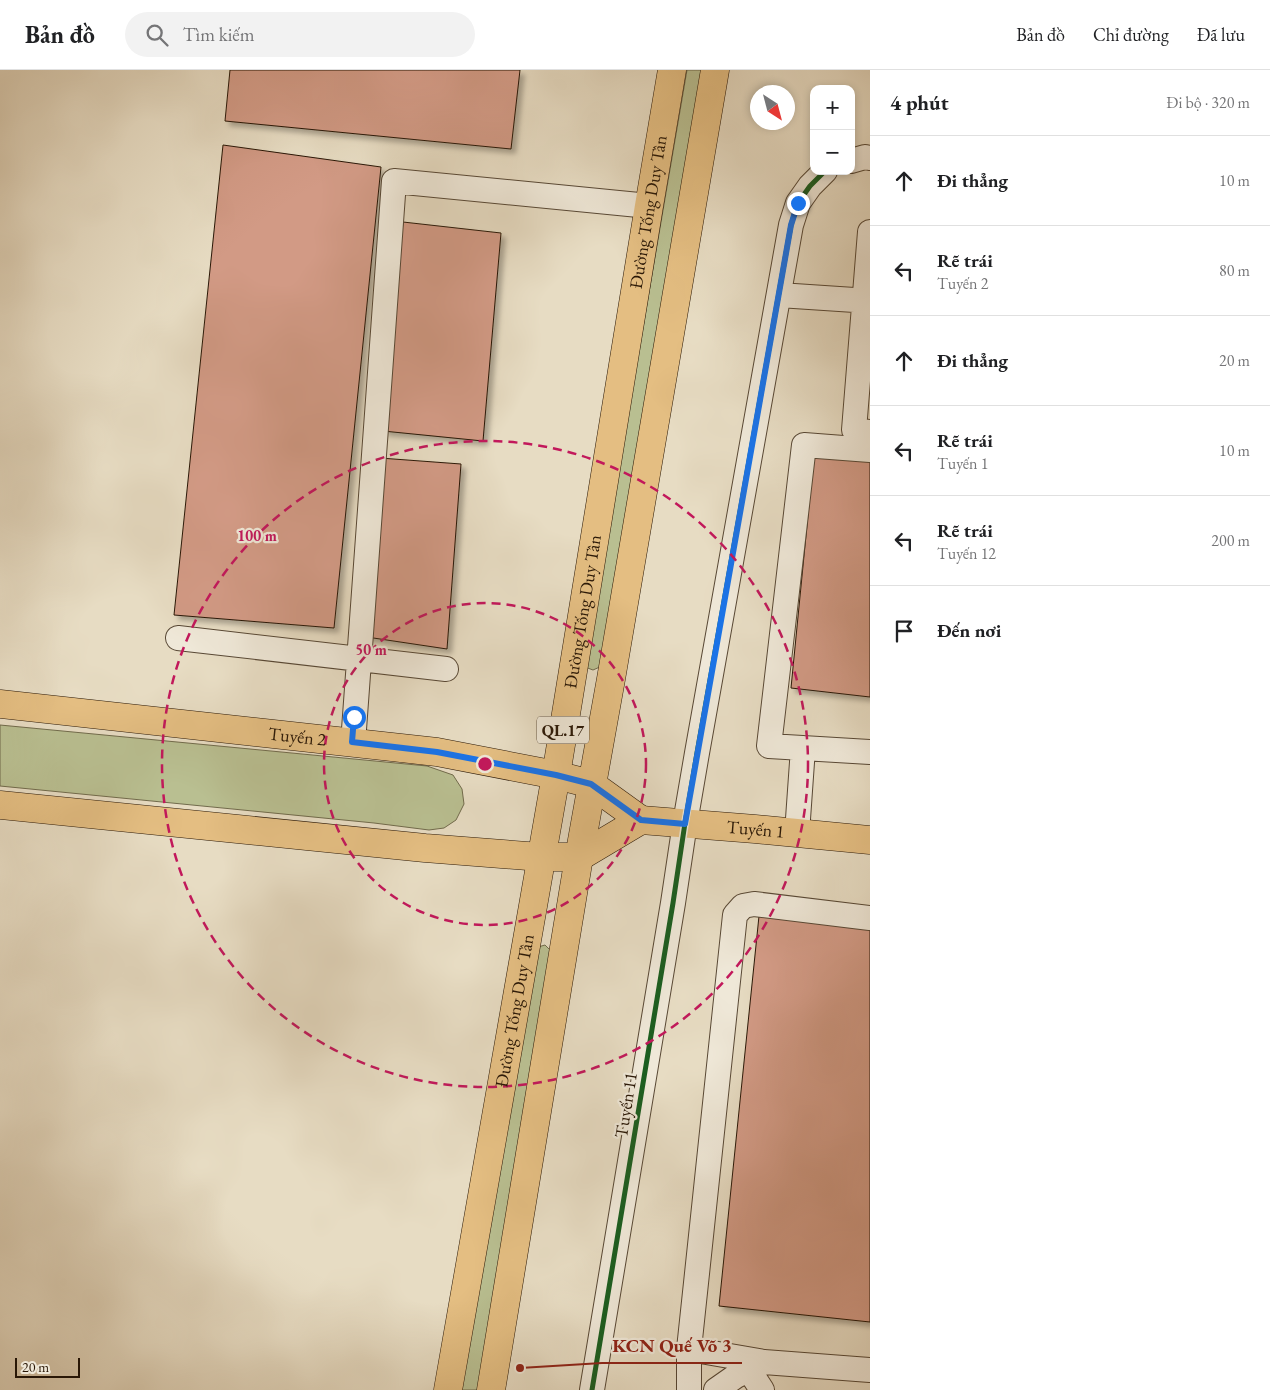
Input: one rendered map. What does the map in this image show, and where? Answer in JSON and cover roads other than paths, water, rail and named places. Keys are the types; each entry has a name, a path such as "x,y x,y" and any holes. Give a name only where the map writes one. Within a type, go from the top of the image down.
{"main road":[{"name":"Đường Tống Duy Tân","path":"448,1390 556,775 648,206 672,70"},
{"name":"QL.17","path":"491,1390 578,857 611,679 715,70"},
{"name":"Tuyến 2","path":"0,704 437,752 556,775 591,784"},
{"path":"0,805 426,848 541,857 578,857 641,820 591,784"},
{"name":"Tuyến 1","path":"641,820 870,840"}],"street":[{"path":"855,160 865,157 870,158"},
{"name":"Tuyến 11","path":"592,1390 674,903 685,824 791,225 798,203 810,186 821,175"},
{"path":"352,742 394,181 648,206"},
{"path":"870,232 867,301 854,430 870,432"},
{"path":"779,295 867,301"},
{"path":"870,450 804,445 769,746 870,752"},
{"path":"178,638 446,668"},
{"path":"797,833 803,748"},
{"path":"689,1390 689,1349 734,915 742,906 754,904 870,918"},
{"path":"689,1349 757,1366 870,1370"},
{"path":"716,1390 757,1366"},
{"path":"757,1366 762,1390"}],"place":[{"name":"KCN Quế Võ 3","path":"520,1368"}]}
